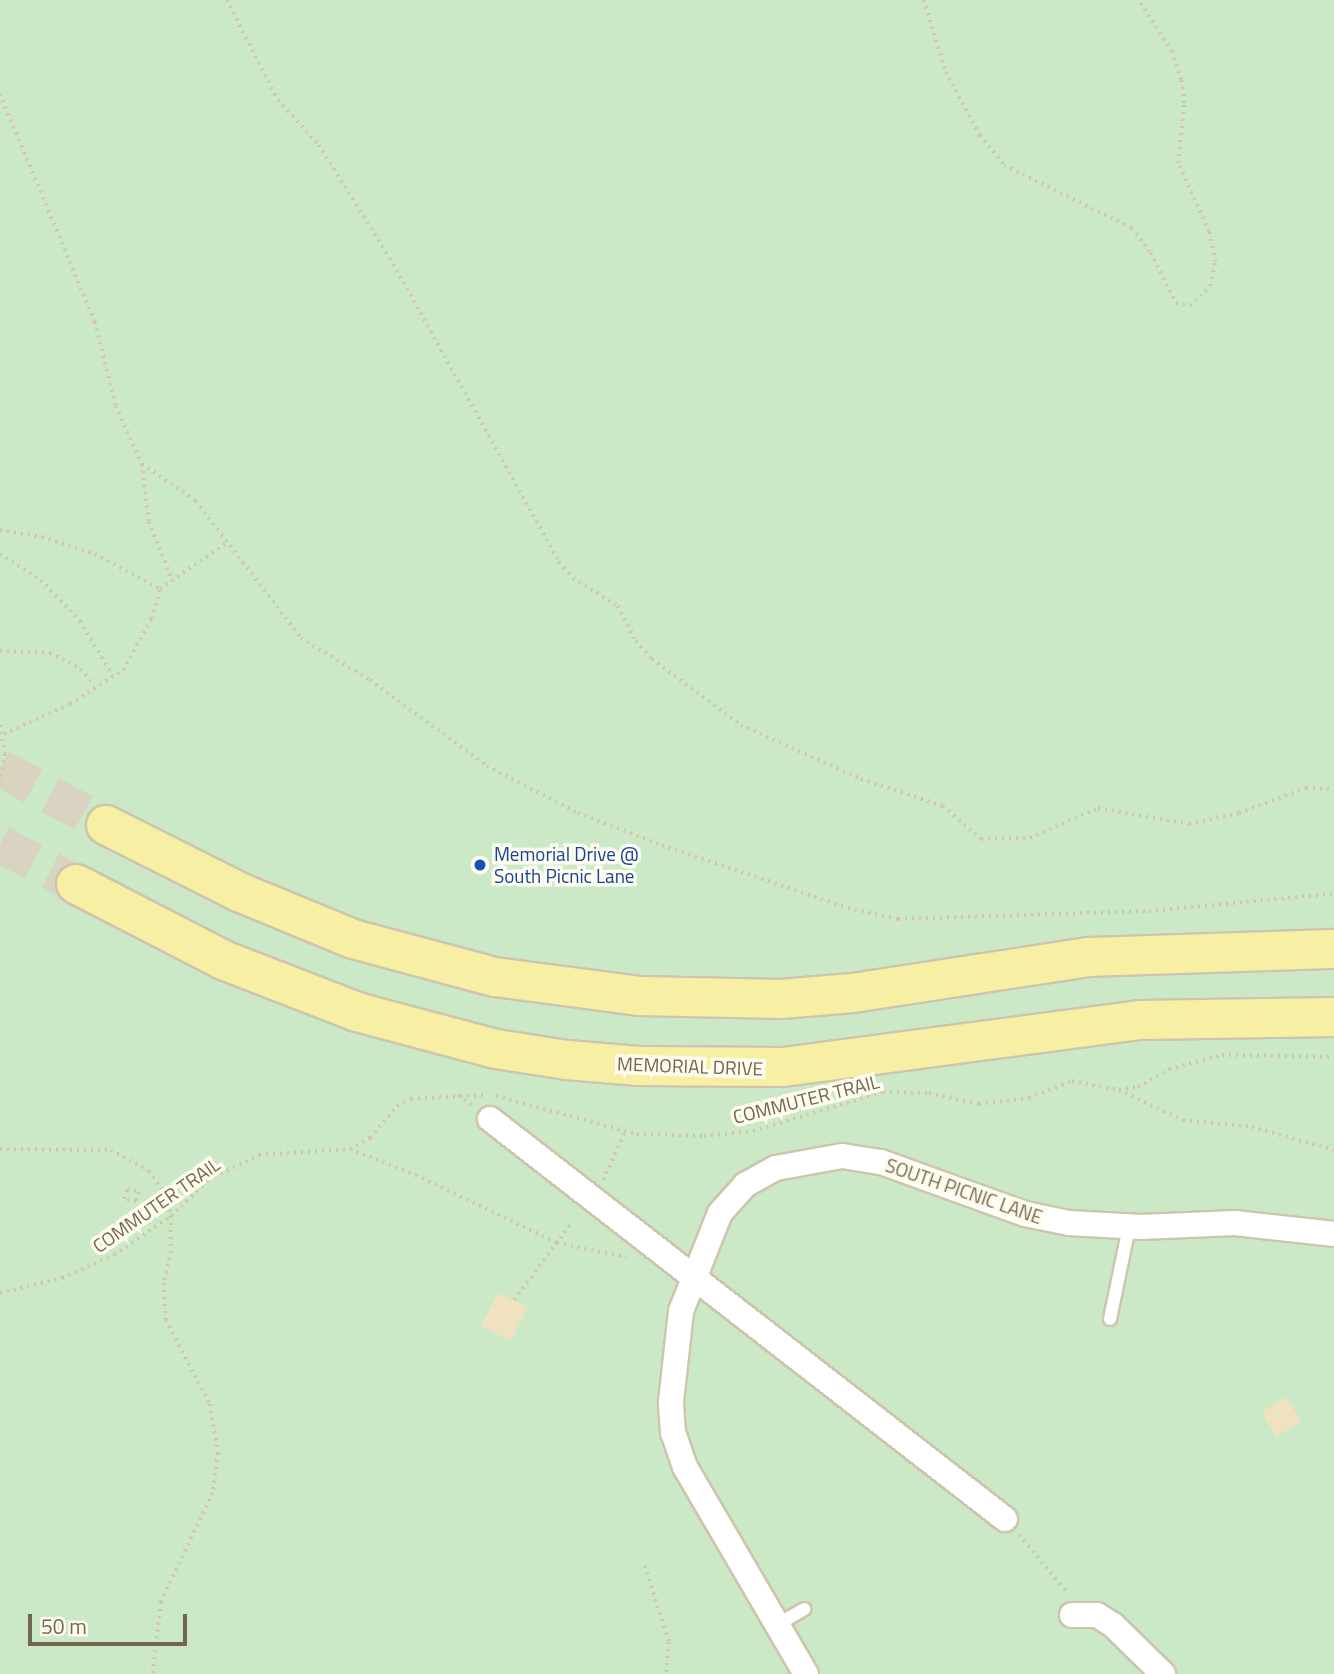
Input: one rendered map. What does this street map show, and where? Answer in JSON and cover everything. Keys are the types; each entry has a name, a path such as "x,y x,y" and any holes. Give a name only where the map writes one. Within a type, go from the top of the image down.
{"main road":[{"path":"106,825 239,892 353,939 495,977 639,996 781,999 853,993 1089,957 1334,949"},
{"name":"MEMORIAL DRIVE","path":"76,884 223,960 357,1012 427,1033 567,1060 639,1066 783,1068 1140,1020 1334,1017"}],"street":[{"path":"490,1119 692,1273 1005,1519"},
{"name":"SOUTH PICNIC LANE","path":"806,1674 775,1626 685,1467 673,1433 675,1345 692,1273 720,1213 745,1185 776,1168 824,1157 881,1162 1044,1219 1129,1227 1235,1223 1334,1234"},
{"path":"1072,1615 1097,1615 1113,1625 1163,1674"}],"lane":[{"path":"1110,1319 1129,1227"},
{"path":"775,1626 804,1609"}],"path":[{"path":"226,0 278,100 319,145 390,257 559,562 573,578 618,606 636,641 652,659 741,725 861,779 943,806 981,839 1030,838 1098,807 1189,824 1240,813 1306,788 1334,789"},
{"path":"924,0 946,72 980,135 1003,165 1088,203 1132,228 1151,253 1176,303 1190,306 1210,286 1215,262 1209,232 1178,163 1184,103 1181,80 1172,52 1138,0"},
{"path":"0,94 95,322 116,406 142,464 149,522 173,581"},
{"path":"142,464 196,500 301,638 370,680 488,766 578,813 791,890 898,919 935,920 1149,911 1334,894"},
{"path":"0,530 42,537 95,554 160,589"},
{"path":"4,734 70,704 94,685 122,670 151,619 160,589 180,579 228,542"},
{"path":"0,554 41,580 80,621 113,676"},
{"path":"0,651 50,653 82,670 94,685"},
{"path":"0,725 4,734 0,784"},
{"name":"COMMUTER TRAIL","path":"0,1293 82,1270 114,1255 171,1216 208,1180 259,1154 350,1149 370,1138 397,1106 425,1096 514,1099 625,1131 704,1136 752,1131 883,1092 929,1093 979,1104 1029,1098 1072,1082 1119,1090 1138,1087 1196,1059 1256,1054 1334,1057"},
{"path":"1119,1090 1183,1120 1252,1127 1334,1150"},
{"path":"596,1190 618,1154 625,1131"},
{"path":"0,1149 111,1150 149,1171 163,1190 171,1216 171,1251 164,1283 166,1320 209,1404 218,1453 213,1493 160,1602 153,1674"},
{"path":"350,1149 416,1175 557,1243 635,1260"},
{"path":"127,1189 139,1192 136,1202 124,1199 127,1189"},
{"path":"513,1300 570,1225"},
{"path":"1005,1519 1068,1590 1072,1615"},
{"path":"645,1566 669,1642 666,1674"}],"green space":[{"path":"0,0 1334,0 1334,1674 0,1674"}],"building":[{"path":"498,1293 528,1307 511,1341 481,1326"},
{"path":"1286,1397 1301,1422 1276,1437 1262,1412"}],"tunnel":[{"path":"0,768 106,825"},
{"path":"0,844 76,884"}],"place":[{"name":"Memorial Drive @ South Picnic Lane","path":"480,865"}]}
